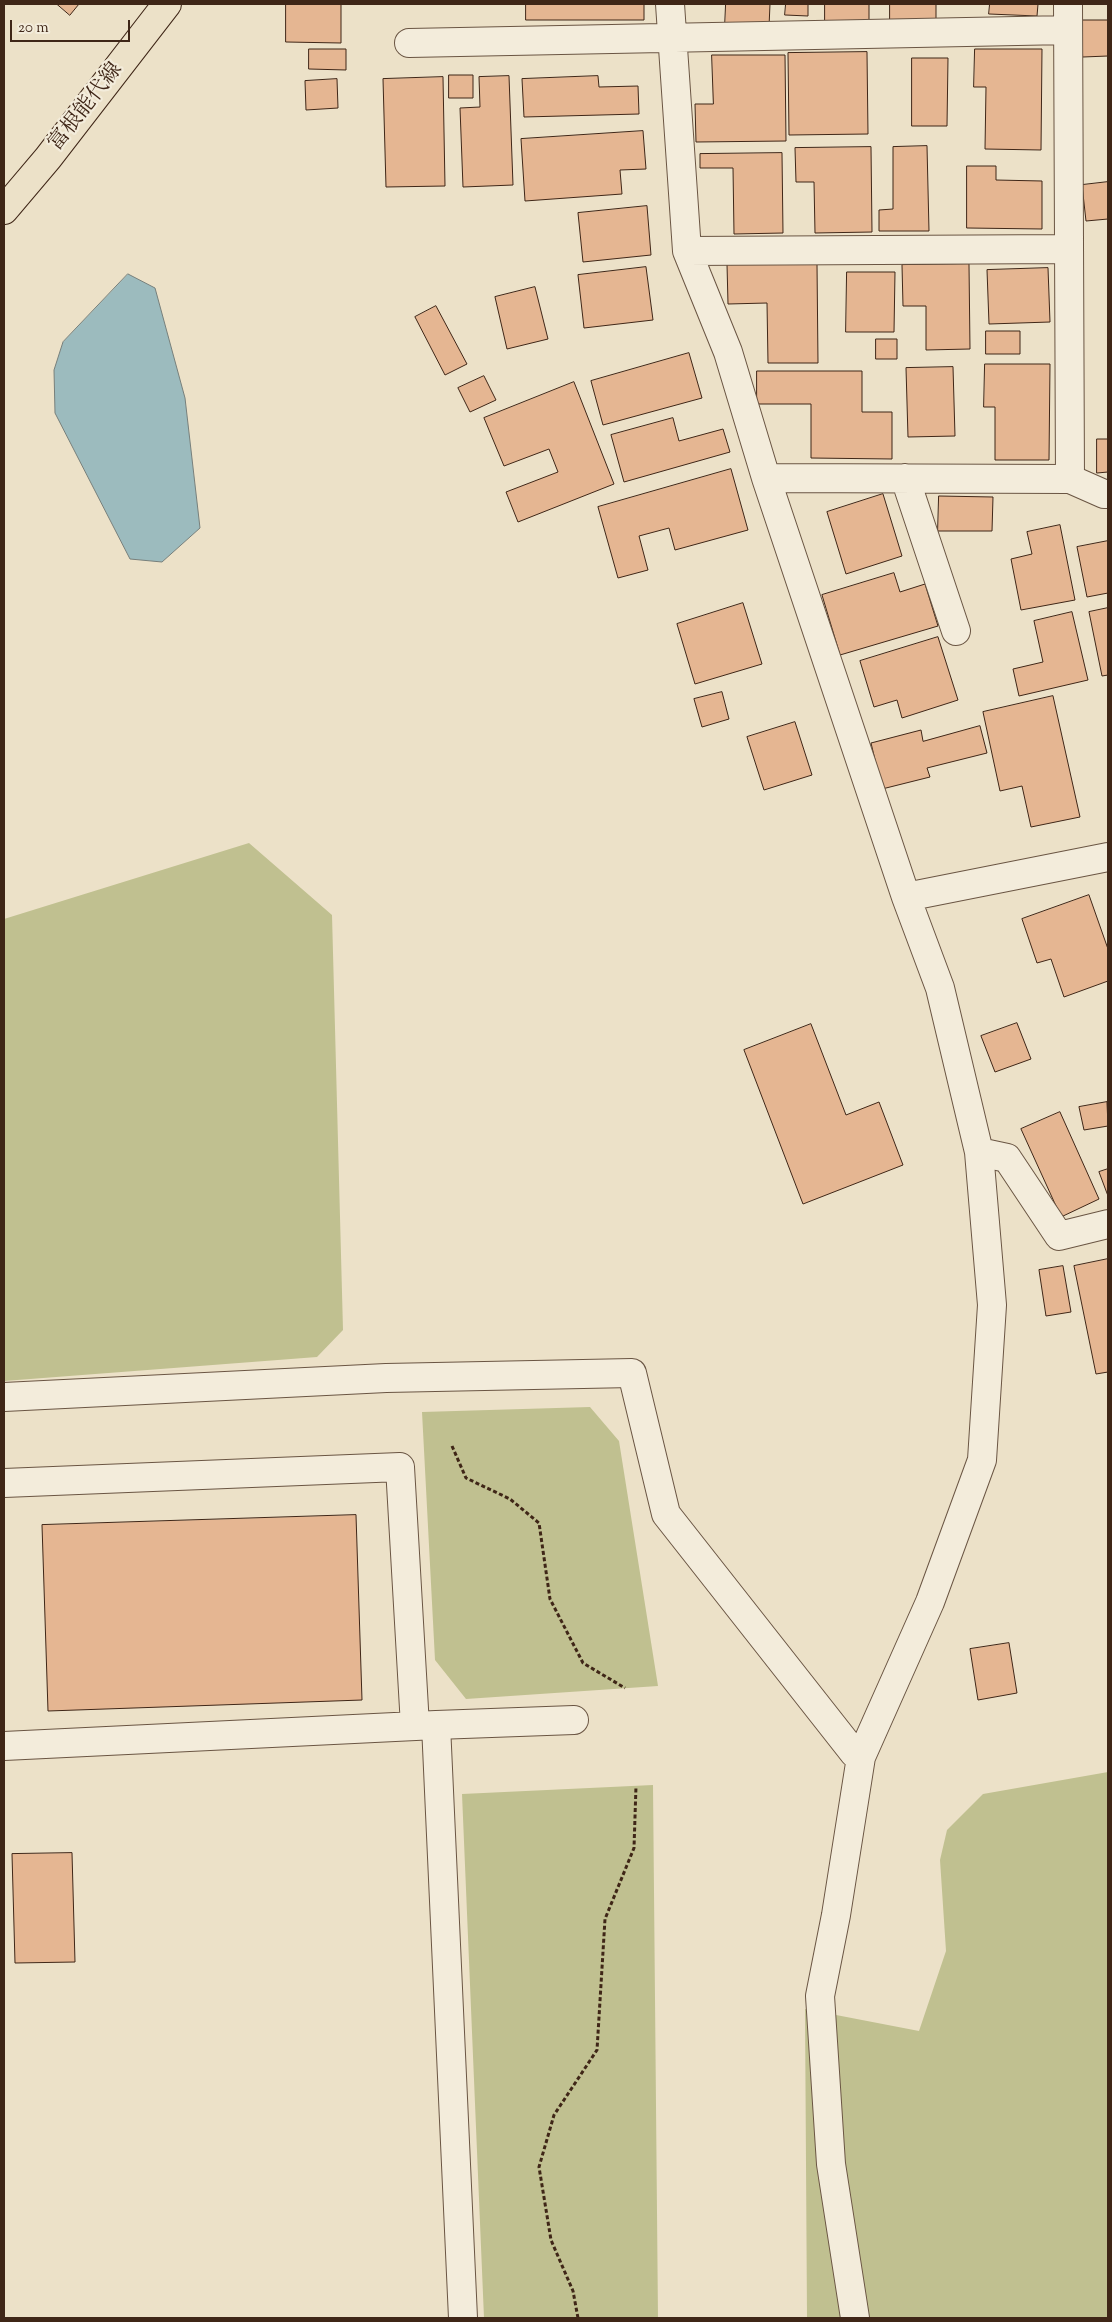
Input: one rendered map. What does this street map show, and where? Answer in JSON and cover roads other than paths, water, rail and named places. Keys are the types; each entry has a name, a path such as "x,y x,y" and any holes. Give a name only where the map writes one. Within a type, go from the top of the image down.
{"main road":[{"name":"富根能代線","path":"4,210 48,158 168,4"}],"street":[{"path":"670,4 686,251 728,352 766,478 906,897 940,988 979,1152 992,1305 982,1460 930,1602 861,1757 836,1915 820,1996 831,2164 855,2318"},
{"path":"409,43 671,37 1068,17 1070,479"},
{"path":"686,251 1069,249"},
{"path":"766,478 1070,479 1108,494"},
{"path":"904,478 956,632"},
{"path":"906,897 1108,857"},
{"path":"979,1152 1007,1158 1059,1236 1108,1224"},
{"path":"4,1397 386,1378 632,1373 666,1514 854,1753 861,1757"},
{"path":"4,1483 400,1467 426,1725 463,2318"},
{"path":"4,1746 426,1725 574,1720"}],"water":[{"path":"128,274 155,288 185,398 200,528 162,562 130,559 55,413 54,370 63,342"}]}
